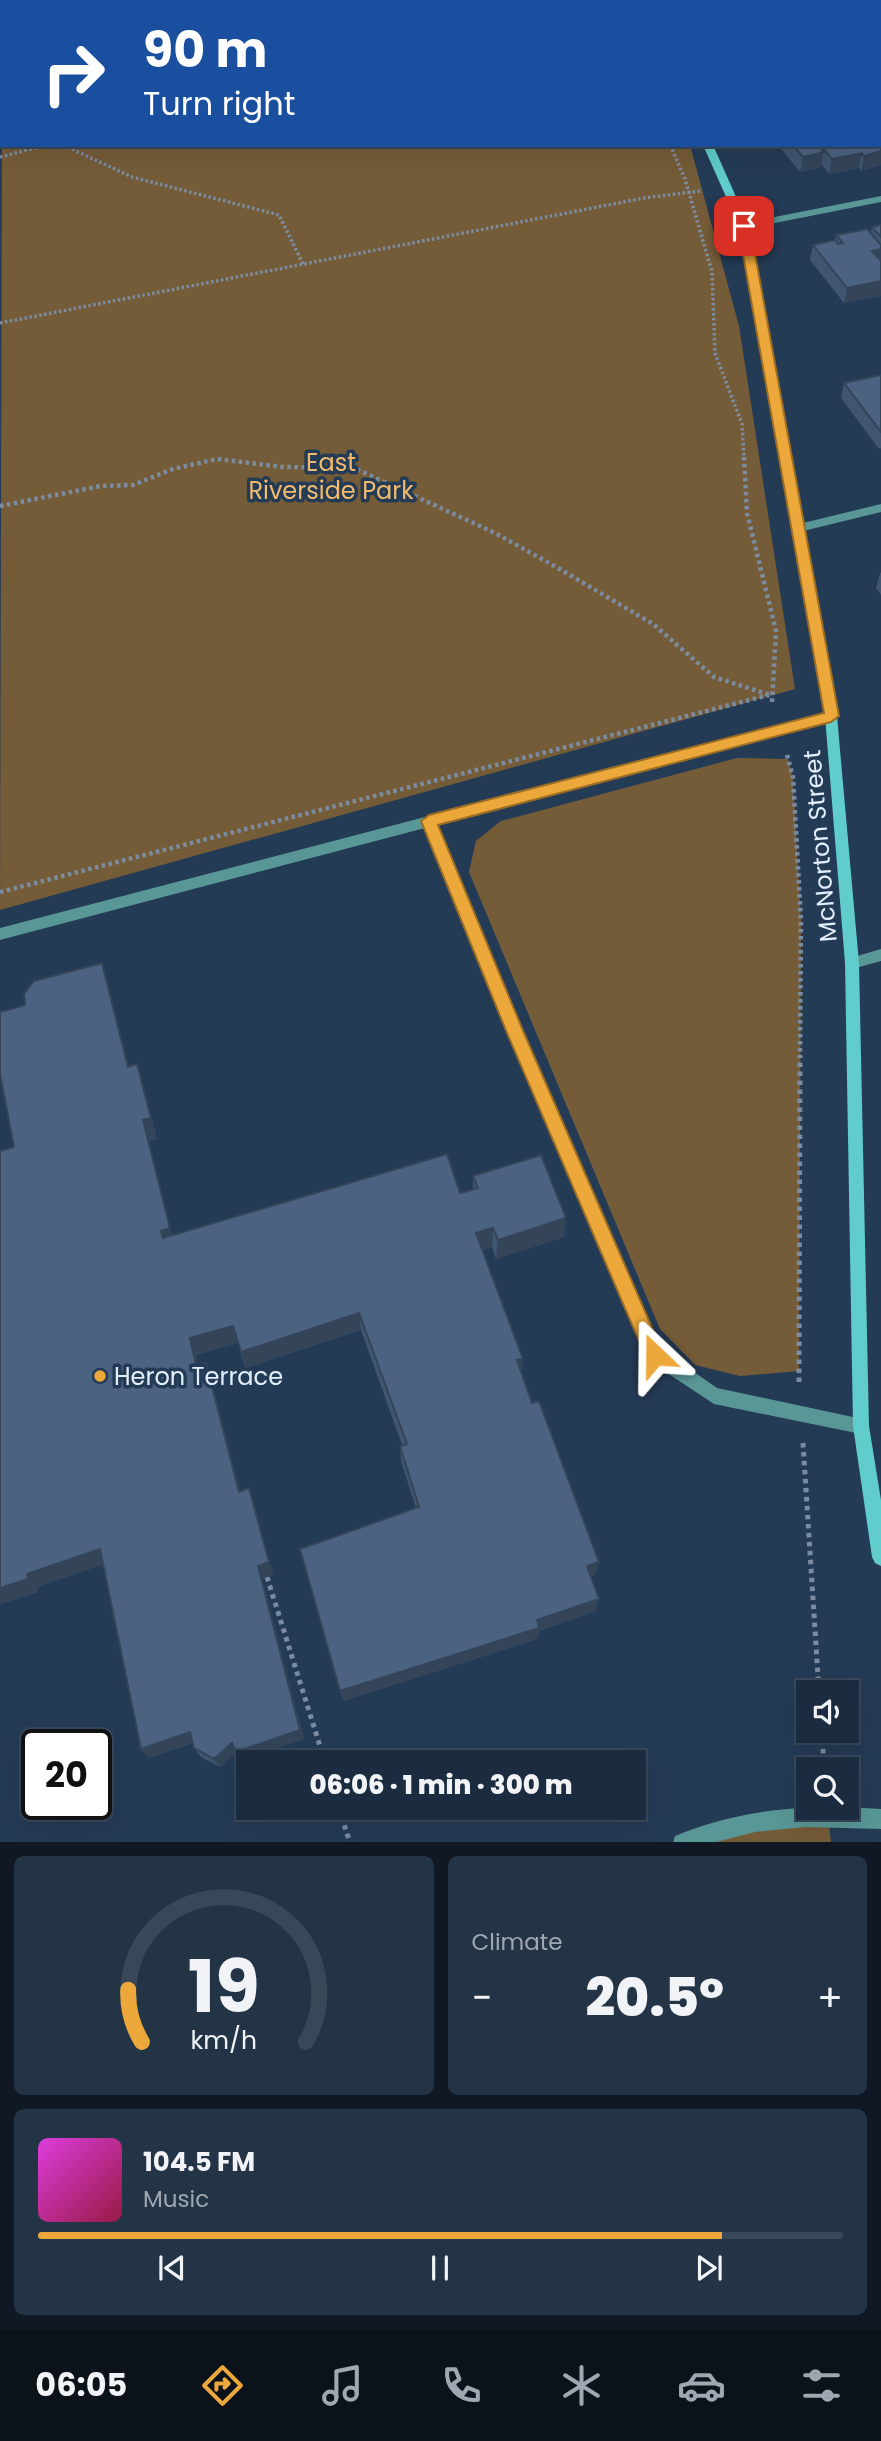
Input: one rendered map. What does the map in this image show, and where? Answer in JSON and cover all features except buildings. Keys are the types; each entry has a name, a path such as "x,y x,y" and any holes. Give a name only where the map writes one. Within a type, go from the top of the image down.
{"street":[{"name":"McNorton Street","path":"709,147 744,226 831,716 852,962 861,1426 881,1557"},
{"path":"744,226 881,199"},
{"path":"799,527 881,508"},
{"path":"0,934 831,716"},
{"path":"429,821 515,1033 655,1355 714,1396 861,1426"},
{"path":"852,962 881,955"},
{"path":"684,1842 719,1828 828,1814 881,1819"}],"path":[{"path":"0,157 39,147"},
{"path":"68,147 132,177 279,215 303,264"},
{"path":"671,147 689,193 712,272 715,353 742,424 747,513 776,631 770,695 793,777 801,921 801,1414 818,1680"},
{"path":"0,323 644,198 729,188"},
{"path":"0,506 101,486 133,485 173,470 217,459 283,467 354,468 495,533 558,568 653,624 714,677 770,695"},
{"path":"0,892 770,695"},
{"path":"267,1577 321,1750"},
{"path":"343,1820 350,1842"}],"green space":[{"name":"East Riverside Park","path":"2,147 691,147 739,326 795,689 0,910"},
{"path":"737,758 788,759 793,777 801,921 799,1371 740,1376 695,1365 660,1329 469,872 476,841 501,821"},
{"path":"798,1820 829,1820 831,1842 687,1842"}],"place":[{"name":"Heron Terrace","path":"100,1376"}],"route":[{"path":"655,1355 515,1033 429,821 831,716 744,226"}]}
